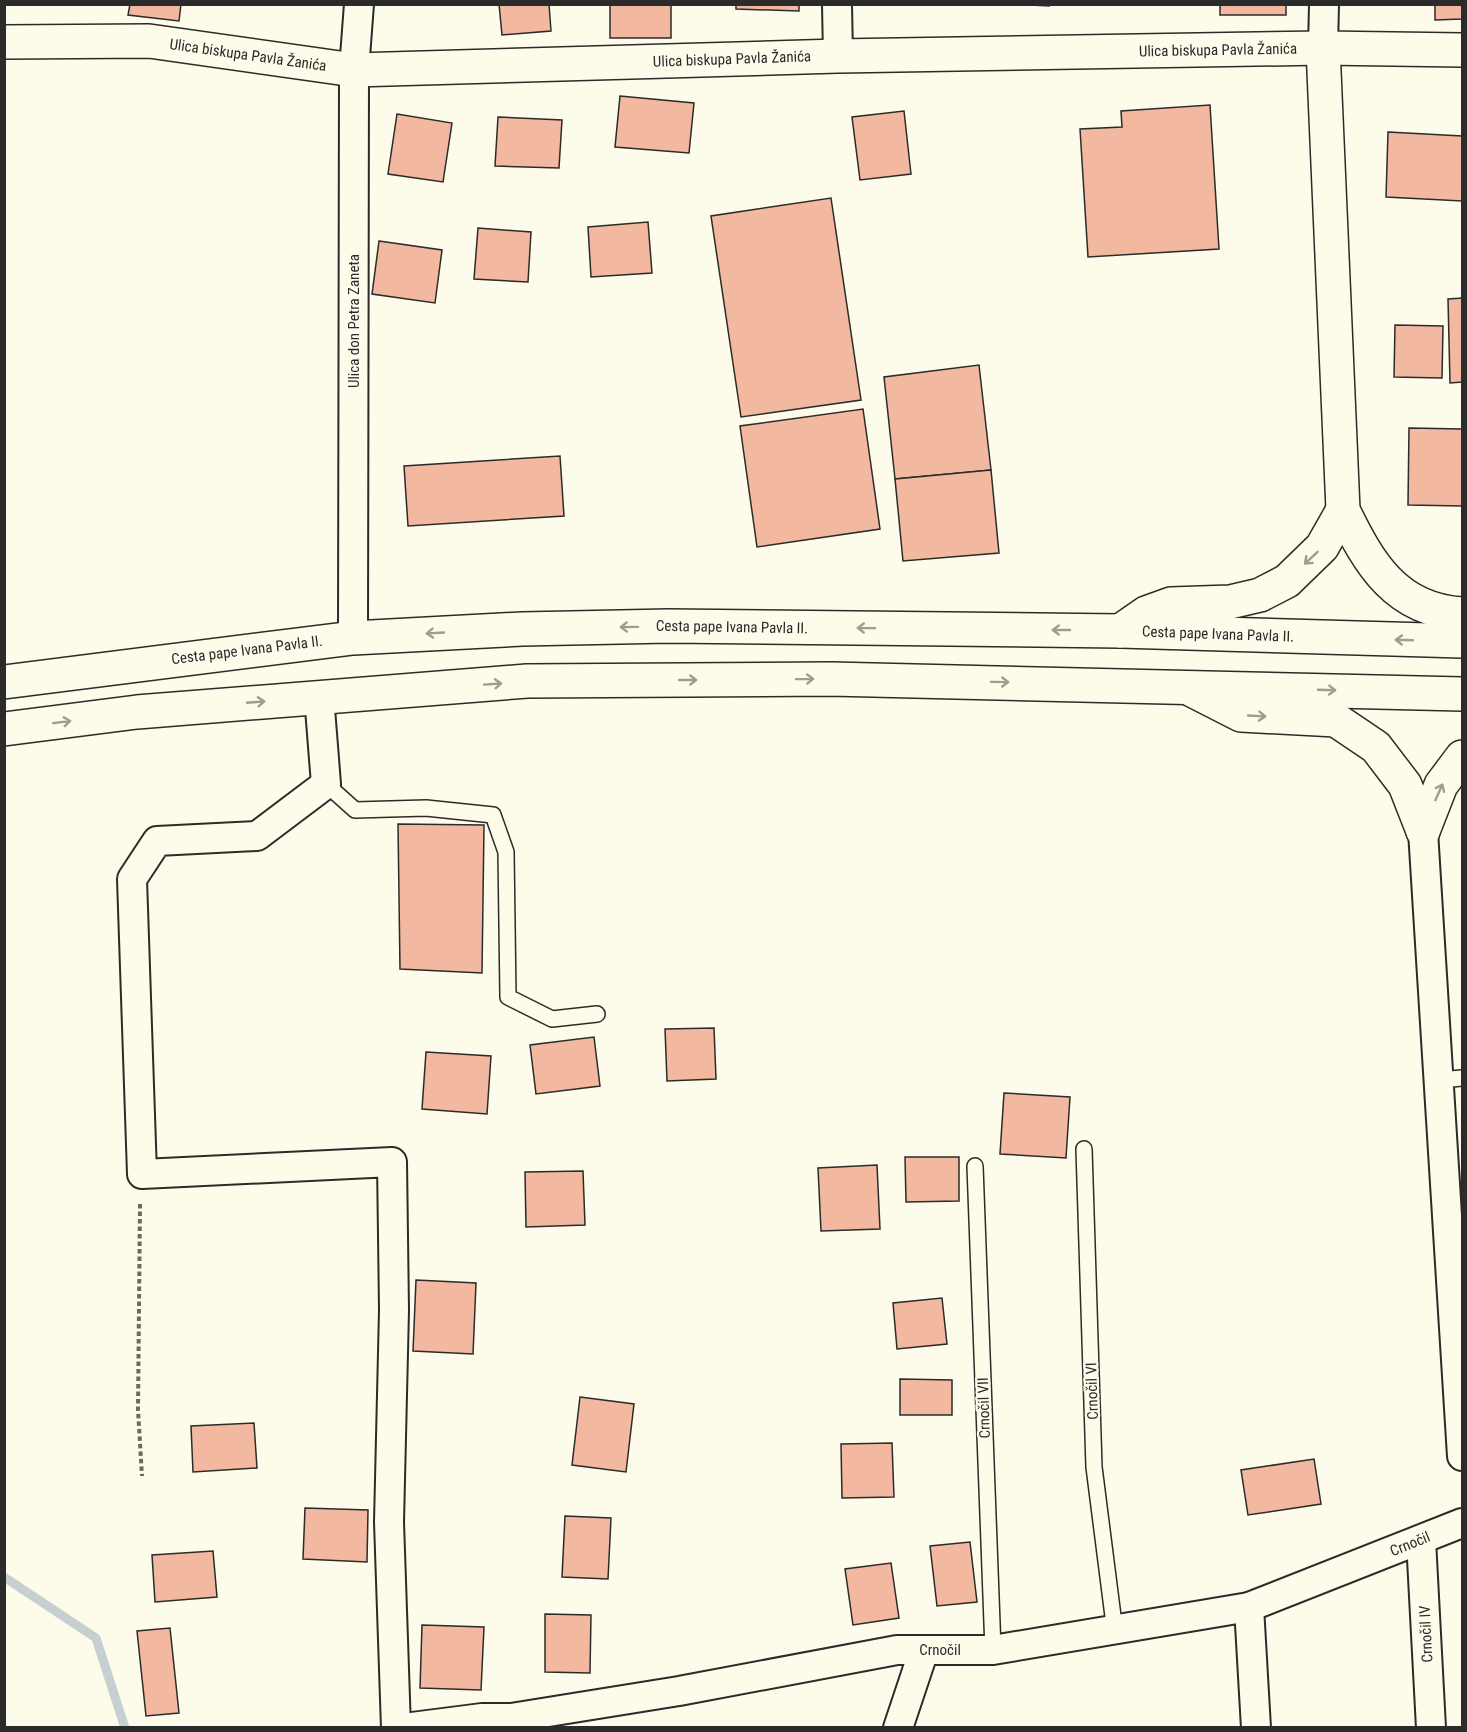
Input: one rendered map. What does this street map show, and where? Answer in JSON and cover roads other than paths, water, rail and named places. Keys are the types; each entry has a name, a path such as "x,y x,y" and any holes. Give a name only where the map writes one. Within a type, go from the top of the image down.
{"main road":[{"name":"Ulica biskupa Pavla Žanića","path":"4,42 149,41 354,70 838,56 1323,48 1462,50"},
{"path":"1323,48 1342,510 1361,549 1394,590 1420,604 1462,614"},
{"path":"1120,631 1146,613 1171,604 1230,602 1260,595 1287,581 1322,547 1342,510"},
{"name":"Cesta pape Ivana Pavla II.","path":"4,682 353,638 522,628 669,626 1120,631 1462,641"},
{"path":"4,729 137,712 319,696 538,681 831,679 1462,694"},
{"path":"1185,686 1241,715 1336,720 1376,747 1405,785 1423,831"},
{"path":"1423,831 1441,785 1462,757"}],"street":[{"name":"Ulica don Petra Zaneta","path":"353,638 354,70 359,4"},
{"path":"837,4 838,56"},
{"path":"1323,48 1324,4"},
{"path":"319,696 326,784 257,836 157,841 132,879 142,1174 392,1162 394,1310 389,1522 396,1728"},
{"path":"1423,831 1451,1079 1462,1456"},
{"name":"Crnočil","path":"405,1728 482,1718 511,1719 679,1691 897,1650 993,1650 1115,1632 1249,1607 1462,1522"},
{"name":"Crnočil IV","path":"1421,1540 1431,1728"},
{"path":"1249,1607 1256,1728"},
{"path":"898,1728 924,1650"}],"lane":[{"path":"326,784 355,810 426,808 493,815 506,852 508,997 552,1019 597,1014"},
{"name":"Crnočil VI","path":"1084,1149 1094,1467 1115,1632"},
{"name":"Crnočil VII","path":"975,1166 993,1650"}],"waterway":[{"path":"4,1577 96,1638 125,1728"}]}
